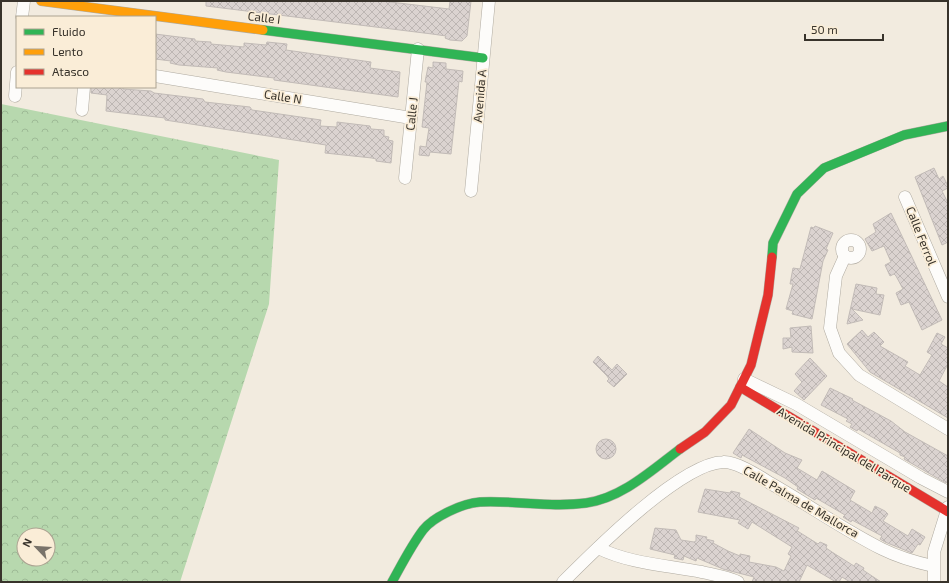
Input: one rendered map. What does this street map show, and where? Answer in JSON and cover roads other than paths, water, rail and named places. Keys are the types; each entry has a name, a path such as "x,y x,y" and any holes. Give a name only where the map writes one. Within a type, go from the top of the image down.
{"street":[{"path":"22,16 24,1"},
{"name":"Calle I","path":"41,1 94,13 121,16"},
{"name":"Avenida A","path":"470,190 490,1"},
{"name":"Calle I","path":"156,20 418,49 483,58"},
{"name":"Calle J","path":"405,178 418,49"},
{"name":"Calle N","path":"156,76 411,118"},
{"path":"15,96 16,84"},
{"path":"82,110 84,88"},
{"path":"392,582 407,554 424,529 440,515 478,502 549,505 586,503 619,492 705,432 731,405 751,365 768,295 773,243 797,194 824,168 904,135 948,126"},
{"name":"Calle Ferrol","path":"905,197 948,297"},
{"path":"845,256 836,276 830,328 839,353 859,376 948,429"},
{"name":"Avenida Principal del Parque","path":"742,383 796,404 921,478 948,492"},
{"name":"Avenida Principal del Parque","path":"742,383 947,510"},
{"name":"Calle Palma de Mallorca","path":"563,582 598,548 682,478 708,465 724,461 749,471 881,549 907,560 933,566"},
{"path":"934,582 934,552 947,510"},
{"path":"598,548 630,560 701,572 730,578 738,582"}]}
